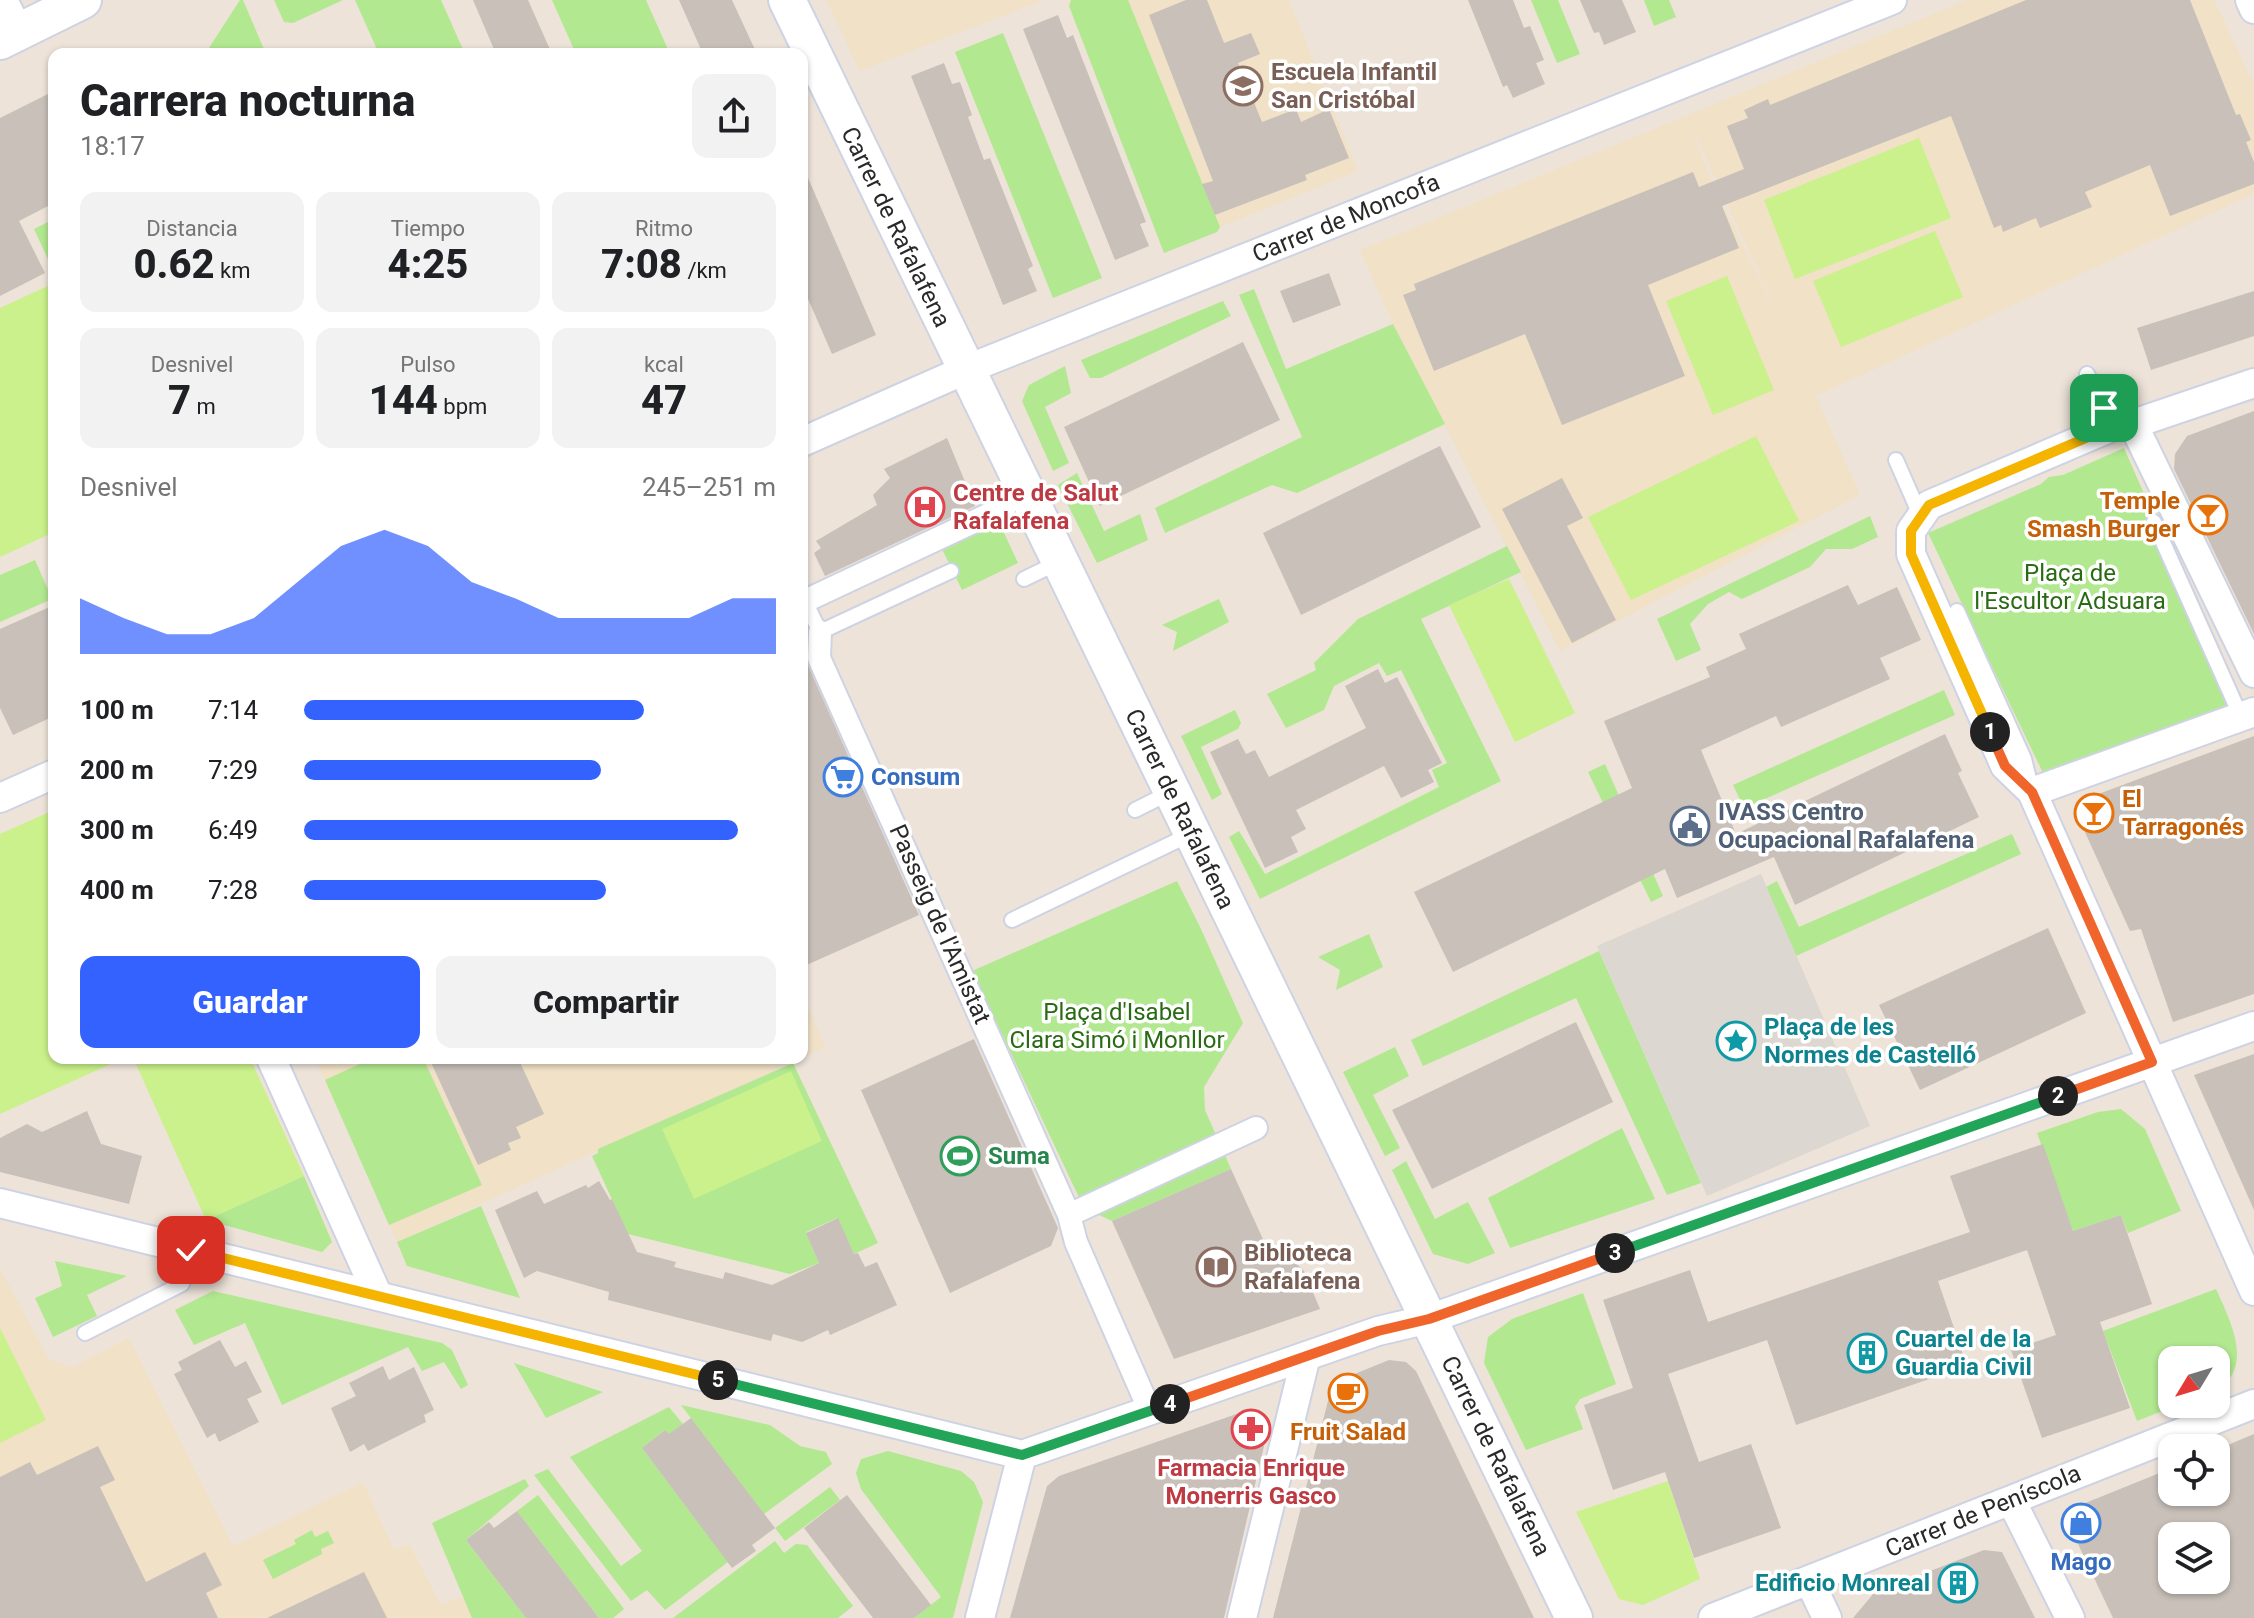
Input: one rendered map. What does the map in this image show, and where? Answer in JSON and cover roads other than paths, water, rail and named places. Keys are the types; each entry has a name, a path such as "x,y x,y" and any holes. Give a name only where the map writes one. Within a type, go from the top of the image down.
{"street":[{"path":"3,0 10,36 83,0"},
{"name":"Carrer de Rafalafena","path":"787,0 1574,1618"},
{"name":"Carrer de Moncofa","path":"808,439 965,370 1892,0"},
{"path":"2250,0 2254,9"},
{"path":"2254,383 2123,425 1929,505 1911,531 1911,554 2005,766 2032,792 2254,1291"},
{"path":"2123,425 2254,673"},
{"path":"808,596 1005,507"},
{"name":"Passeig de l'Amistat","path":"820,632 819,658 1069,1215 1076,1242 1150,1411"},
{"path":"2032,792 2248,715"},
{"path":"0,798 48,777"},
{"path":"0,1203 1022,1455 1378,1331 1429,1319 2254,1026"},
{"path":"274,1064 378,1296"},
{"path":"1069,1215 1256,1128"},
{"path":"1242,1618 1306,1356"},
{"name":"Carrer de Peníscola","path":"1713,1618 2254,1404"},
{"path":"980,1618 1022,1455"},
{"path":"2011,1500 2070,1618"},
{"path":"1809,1580 1827,1618"}],"lane":[{"path":"2087,374 2123,425"},
{"path":"1896,460 1921,517"},
{"path":"2154,522 2248,715"},
{"path":"1024,579 1059,562"},
{"path":"808,606 820,632 951,571"},
{"path":"1957,611 2024,759 2032,792"},
{"path":"1135,810 1171,792"},
{"path":"1012,920 1192,833"},
{"path":"85,1333 182,1284 191,1250"}],"place":[{"name":"Escuela Infantil San Cristóbal","path":"1243,86"},
{"name":"Centre de Salut Rafalafena","path":"925,507"},
{"name":"Temple Smash Burger","path":"2208,515"},
{"name":"Consum","path":"843,777"},
{"name":"El Tarragonés","path":"2094,813"},
{"name":"IVASS Centro Ocupacional Rafalafena","path":"1690,826"},
{"name":"Plaça de les Normes de Castelló","path":"1736,1041"},
{"name":"Suma","path":"960,1156"},
{"name":"Biblioteca Rafalafena","path":"1216,1267"},
{"name":"Cuartel de la Guardia Civil","path":"1867,1353"},
{"name":"Fruit Salad","path":"1348,1393"},
{"name":"Farmacia Enrique Monerris Gasco","path":"1251,1429"},
{"name":"Mago","path":"2081,1523"},
{"name":"Edificio Monreal","path":"1958,1583"}],"park label":[{"name":"Plaça de l'Escultor Adsuara","path":"2070,587"},
{"name":"Plaça d'Isabel Clara Simó i Monllor","path":"1117,1026"}]}
